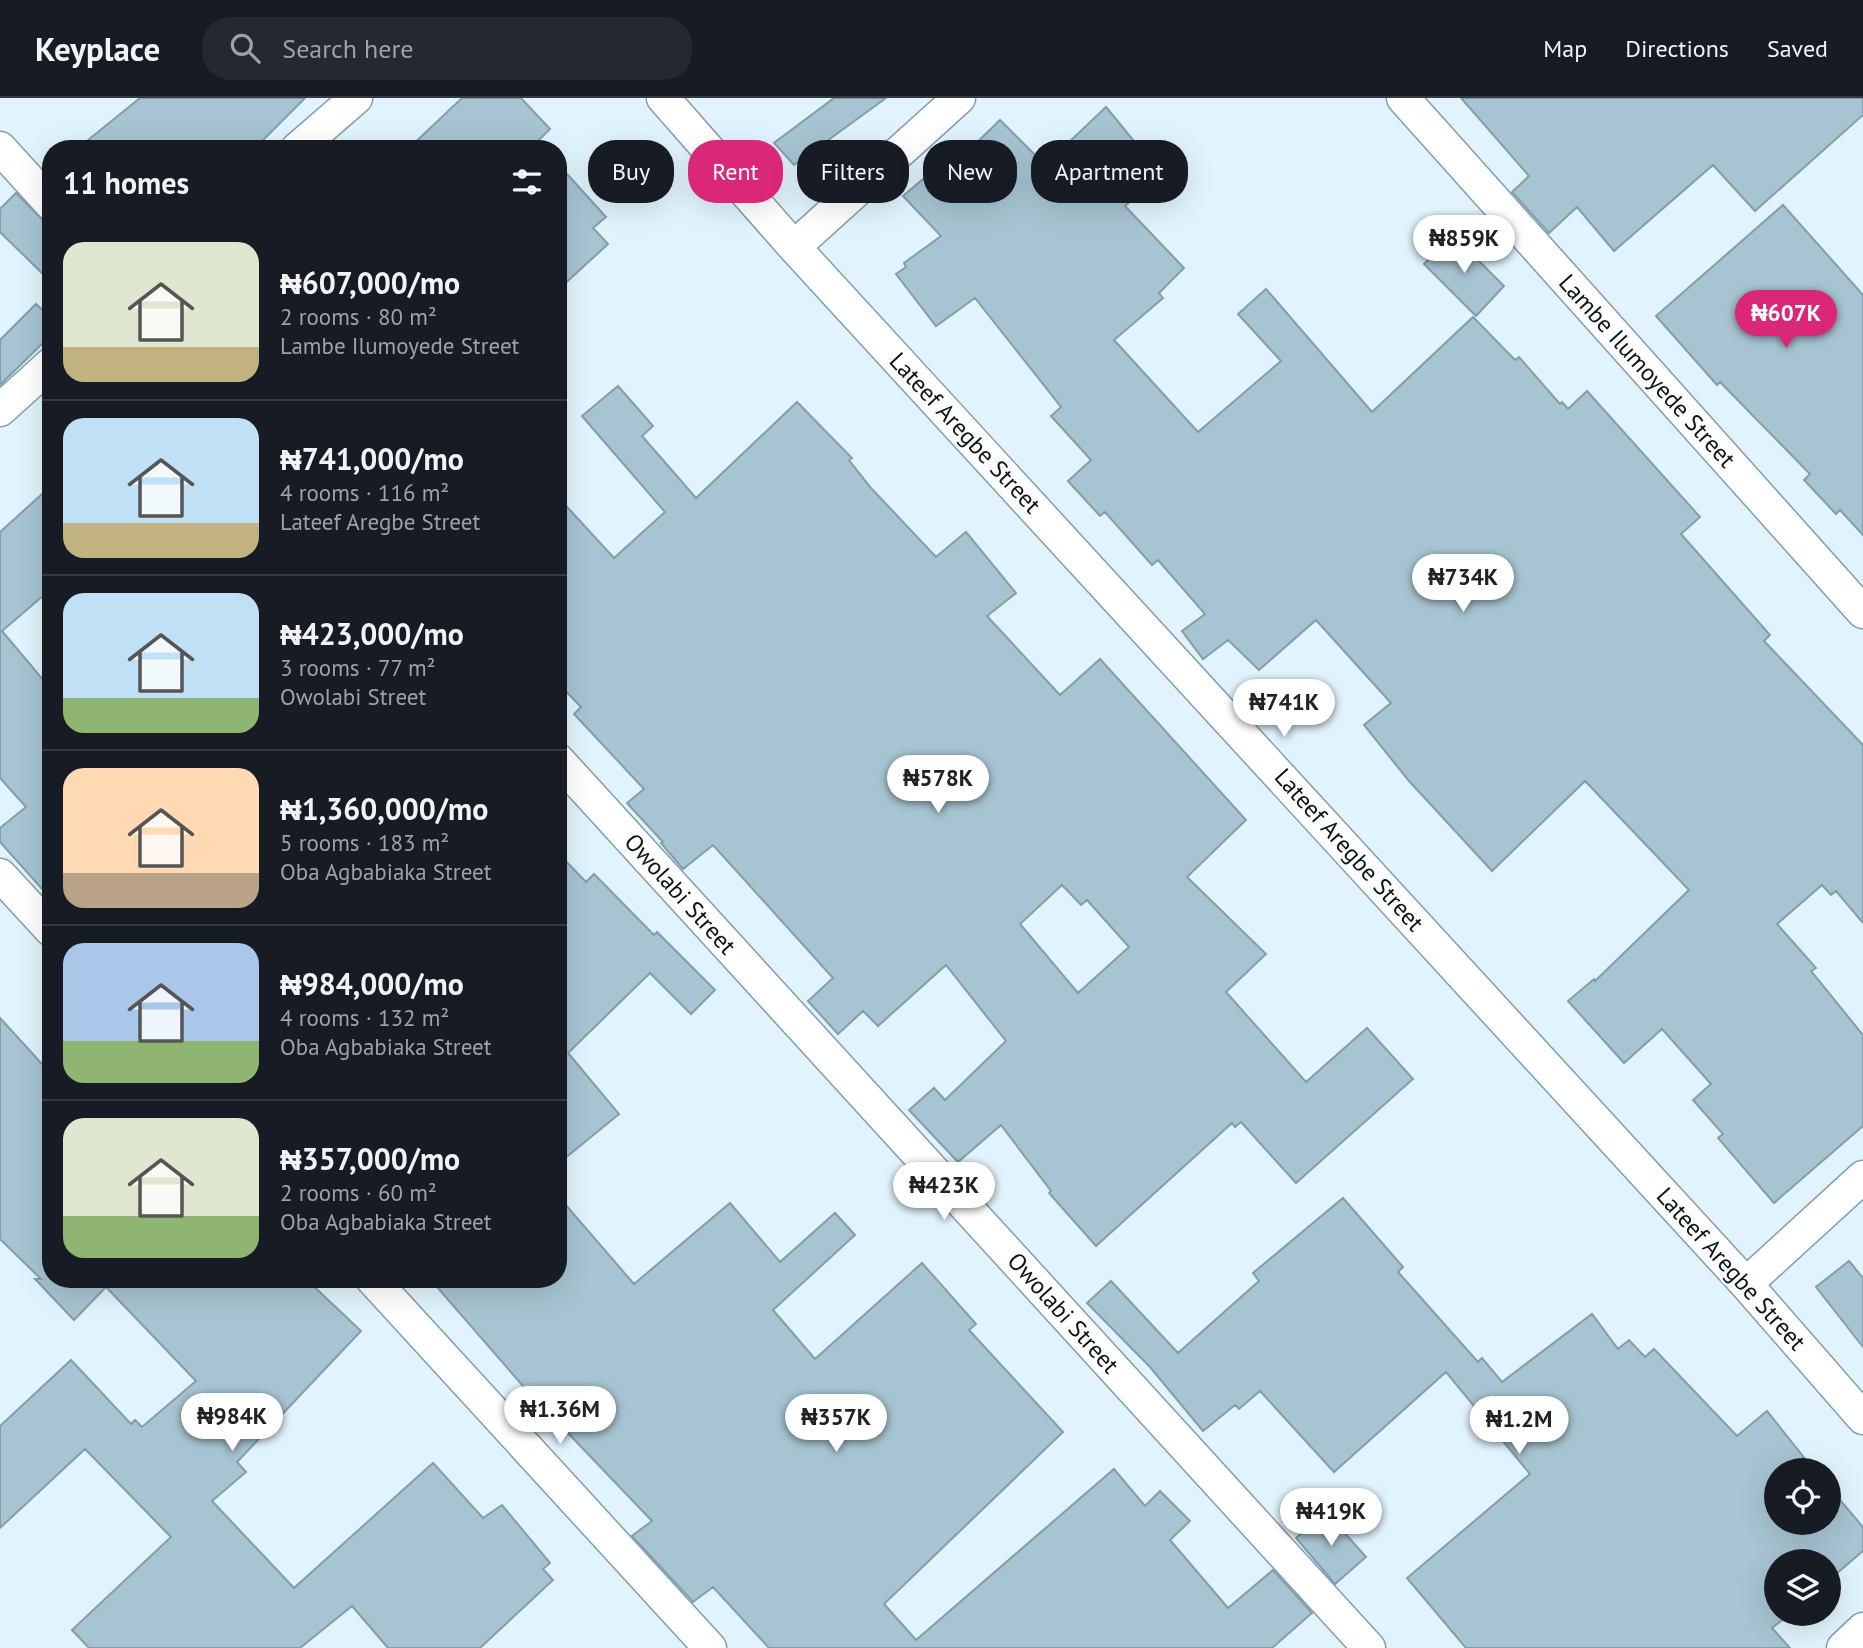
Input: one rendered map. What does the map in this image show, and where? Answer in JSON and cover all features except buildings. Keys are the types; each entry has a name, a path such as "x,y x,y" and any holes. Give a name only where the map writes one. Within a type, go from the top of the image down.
{"street":[{"path":"307,140 356,98"},
{"name":"Lateef Aregbe Street","path":"663,98 794,247 1746,1284 1863,1418"},
{"path":"794,247 959,98"},
{"name":"Lambe Ilumoyede Street","path":"1403,98 1863,612"},
{"path":"0,148 42,194"},
{"path":"0,410 42,372"},
{"name":"Owolabi Street","path":"567,770 1369,1648"},
{"path":"0,874 42,920"},
{"path":"1746,1284 1863,1177"},
{"path":"380,1288 710,1648"},
{"path":"1843,1648 1863,1629"}]}
